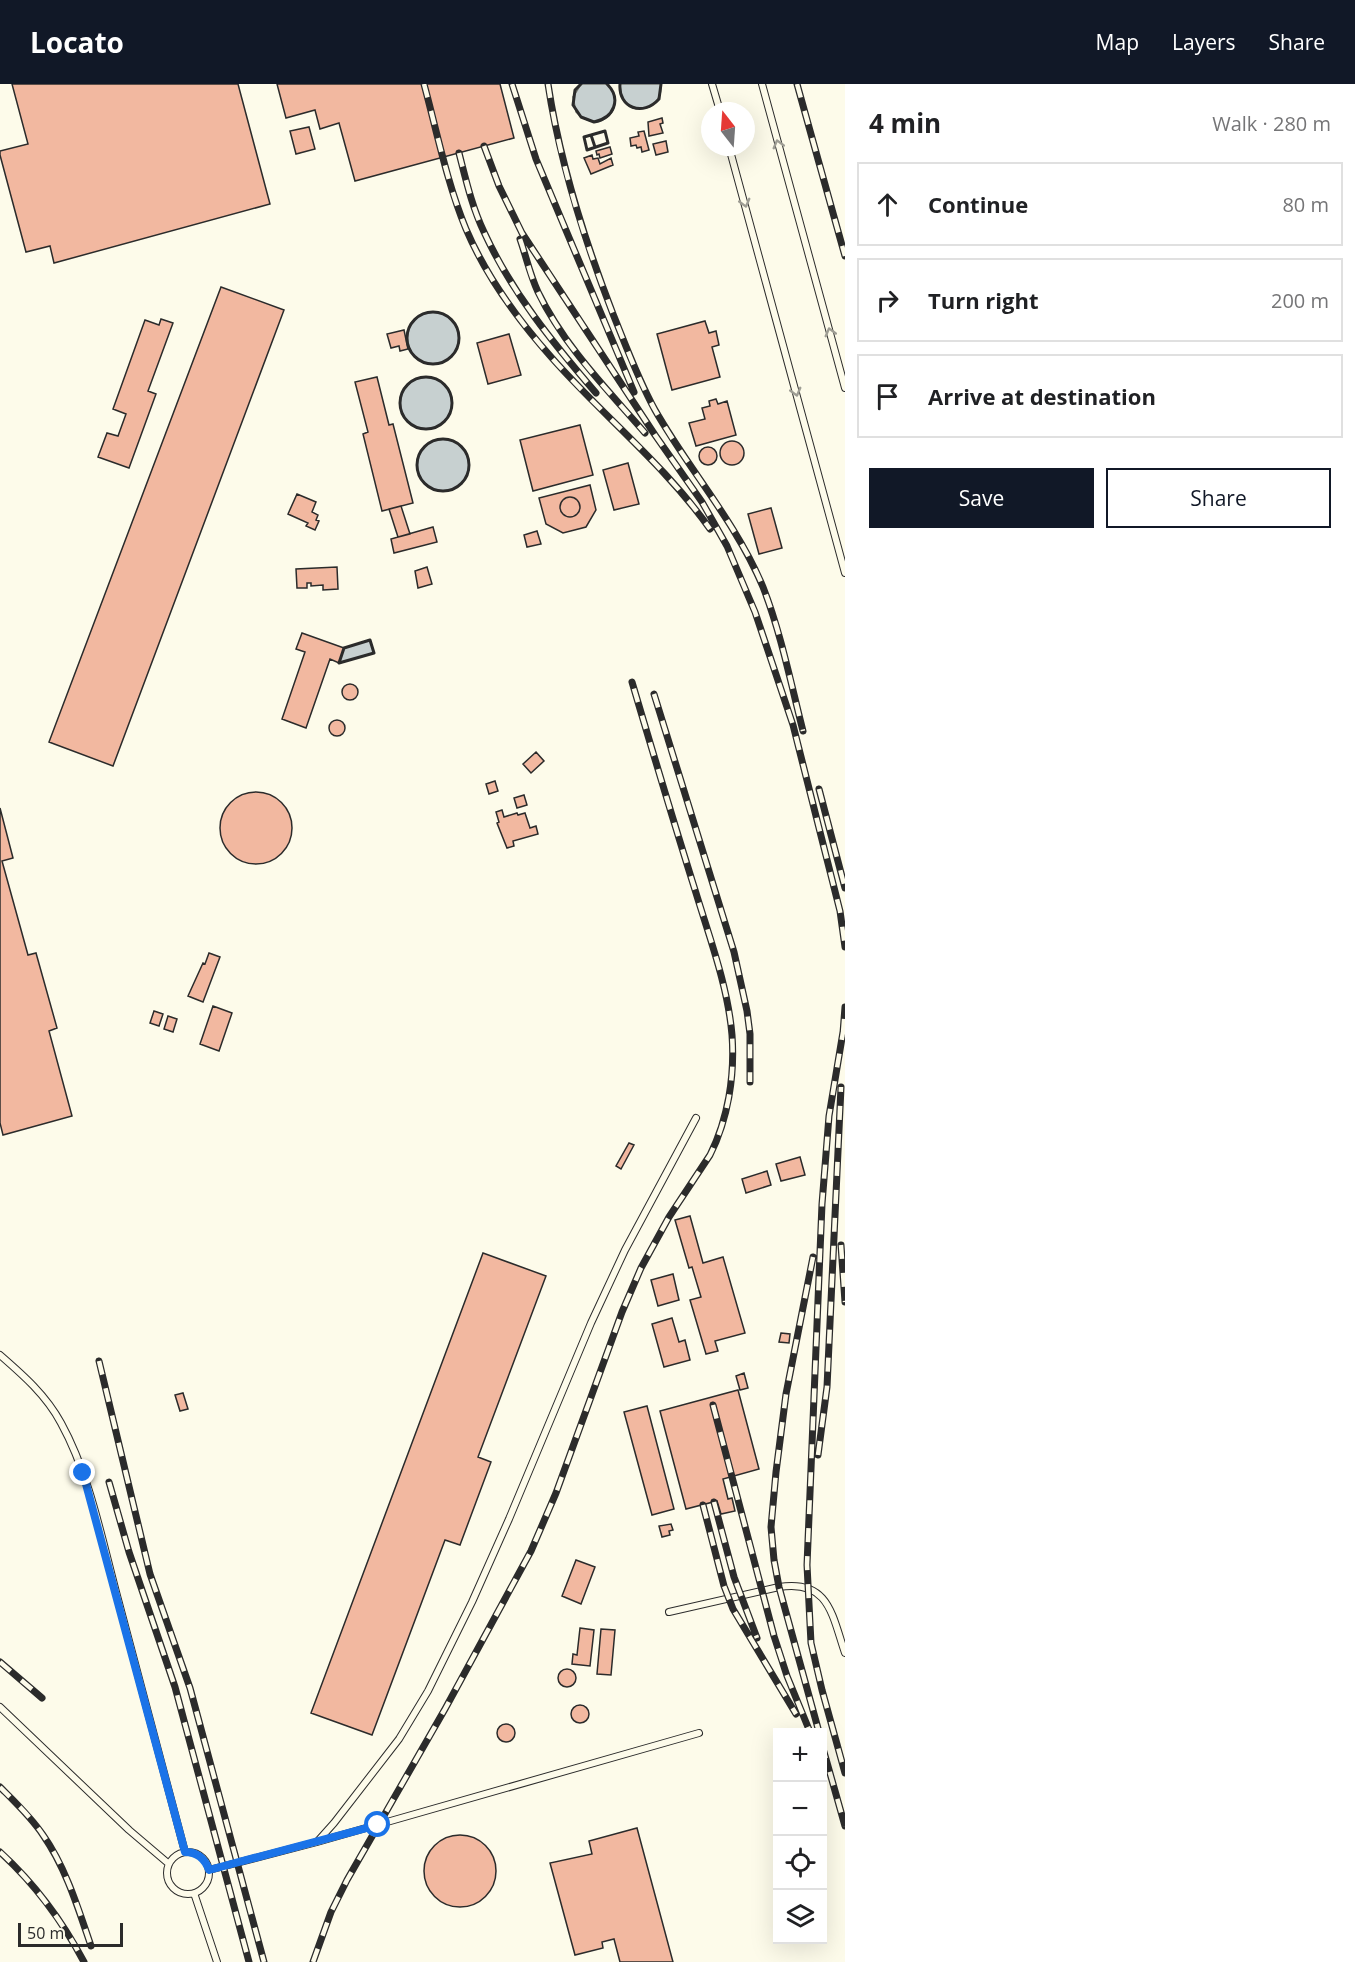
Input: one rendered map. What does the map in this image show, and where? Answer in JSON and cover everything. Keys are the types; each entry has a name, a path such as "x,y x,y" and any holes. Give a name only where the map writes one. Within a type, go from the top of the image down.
{"lane":[{"path":"712,84 717,102"},
{"path":"762,84 845,388"},
{"path":"731,156 845,573"},
{"path":"317,1842 399,1739 442,1664 509,1519 591,1323 625,1250 696,1118"},
{"path":"0,1355 24,1376 49,1404 76,1454 94,1512 185,1852"},
{"path":"669,1612 788,1585 807,1587 818,1592 828,1604 845,1653"},
{"path":"0,1707 129,1830 169,1864"},
{"path":"209,1870 317,1842 699,1733"},
{"path":"185,1852 191,1852 203,1858 209,1870 206,1884 194,1893 187,1894 174,1888 167,1876 169,1864 176,1856 185,1852"},
{"path":"194,1893 217,1962"}],"shaded area":[{"path":"581,84 607,84 615,101 609,116 594,121 585,119 576,112 573,97"},
{"path":"620,84 661,84 661,90 654,104 639,109 633,108 622,99"},
{"path":"433,312 447,316 455,324 459,338 455,352 447,360 433,364 419,360 411,352 407,338 411,324 419,316"},
{"path":"426,377 440,381 448,389 452,403 448,417 440,425 426,429 412,425 404,417 400,403 404,389 412,381"},
{"path":"443,439 457,443 465,451 469,465 465,479 457,487 443,491 429,487 421,479 417,465 421,451 429,443"},
{"path":"370,640 374,653 339,663 344,648"}],"building":[{"path":"12,84 238,84 270,204 54,263 50,246 26,252 0,155 0,151 28,144"},
{"path":"277,84 500,84 514,138 355,181 339,123 320,129 315,110 286,118"},
{"path":"662,118 663,123 660,124 663,133 649,136 648,122"},
{"path":"309,127 315,149 296,154 290,131"},
{"path":"644,131 649,150 642,152 641,147 631,146 630,138 639,136 638,132"},
{"path":"666,141 668,152 656,155 653,144"},
{"path":"610,147 612,154 600,158 599,154 597,155 596,151"},
{"path":"592,155 593,159 598,158 600,164 611,158 613,165 591,174 584,158"},
{"path":"221,287 284,310 113,766 49,742"},
{"path":"161,319 173,323 148,391 156,394 129,468 98,457 107,433 118,436 126,414 113,409 145,320 159,325"},
{"path":"705,321 709,333 716,331 719,345 712,347 720,377 672,390 657,334"},
{"path":"404,330 408,349 400,351 399,346 391,348 387,334"},
{"path":"509,334 521,375 488,384 477,343"},
{"path":"377,377 389,425 393,424 413,503 382,511 363,434 368,432 355,382"},
{"path":"716,399 718,404 727,401 736,435 696,446 689,423 705,419 702,408 710,406 709,401"},
{"path":"580,425 593,475 533,491 520,440"},
{"path":"727,441 737,441 744,448 744,458 737,465 727,465 720,458 720,448"},
{"path":"708,447 714,450 717,456 714,462 708,465 702,462 699,456 702,450"},
{"path":"628,463 639,504 614,510 603,470"},
{"path":"590,485 596,510 586,527 563,533 546,524 539,498"},
{"path":"297,494 316,502 312,512 318,515 316,520 319,521 315,530 306,526 308,523 288,514"},
{"path":"570,497 577,500 580,507 577,514 570,517 563,514 560,507 563,500"},
{"path":"401,506 410,534 398,537 389,509"},
{"path":"771,508 782,548 759,554 748,514"},
{"path":"433,527 437,542 394,553 391,539"},
{"path":"537,531 541,544 527,547 524,535"},
{"path":"337,567 338,589 323,590 323,585 311,586 311,583 307,583 307,588 297,588 296,569"},
{"path":"427,567 432,584 418,588 415,571"},
{"path":"302,633 344,648 339,663 330,659 306,728 282,719 305,652 296,649"},
{"path":"350,684 356,686 358,692 356,698 350,700 344,698 342,692 344,686"},
{"path":"337,720 343,722 345,728 343,734 337,736 331,734 329,728 331,722"},
{"path":"536,752 544,761 531,773 523,764"},
{"path":"495,781 498,791 489,794 486,784"},
{"path":"256,792 276,798 286,808 292,828 286,848 276,858 256,864 236,858 226,848 220,828 226,808 236,798"},
{"path":"524,795 527,805 517,808 514,798"},
{"path":"0,808 13,858 2,861 28,955 36,953 57,1028 49,1031 72,1116 3,1135 0,1123"},
{"path":"502,810 504,817 525,813 530,828 536,826 538,834 513,841 514,846 507,848 497,823 499,822 496,812"},
{"path":"209,953 220,957 203,1002 188,996"},
{"path":"213,1006 232,1013 219,1051 200,1044"},
{"path":"154,1011 163,1014 159,1026 150,1023"},
{"path":"168,1016 177,1019 173,1032 164,1029"},
{"path":"629,1143 634,1145 621,1169 616,1166"},
{"path":"800,1157 805,1175 781,1181 776,1164"},
{"path":"767,1171 771,1185 746,1193 742,1179"},
{"path":"690,1216 703,1263 723,1257 745,1333 715,1341 718,1351 706,1354 690,1300 701,1297 692,1267 689,1268 675,1220"},
{"path":"483,1253 546,1276 478,1457 491,1462 460,1545 445,1540 372,1735 311,1713"},
{"path":"673,1274 679,1300 658,1306 651,1280"},
{"path":"672,1318 679,1342 685,1340 690,1360 664,1367 652,1324"},
{"path":"781,1333 790,1334 789,1343 779,1342"},
{"path":"744,1373 748,1388 740,1390 736,1376"},
{"path":"738,1390 759,1469 723,1479 728,1499 732,1498 735,1511 721,1514 717,1501 686,1509 660,1411"},
{"path":"183,1393 188,1409 180,1411 175,1395"},
{"path":"647,1406 674,1509 652,1515 624,1412"},
{"path":"671,1524 673,1530 669,1531 670,1535 662,1537 659,1526"},
{"path":"576,1560 595,1567 581,1604 562,1596"},
{"path":"580,1628 594,1630 590,1666 572,1664 573,1654 577,1655"},
{"path":"601,1629 615,1630 611,1675 597,1674"},
{"path":"567,1669 573,1672 576,1678 573,1684 567,1687 561,1684 558,1678 561,1672"},
{"path":"580,1705 586,1708 589,1714 586,1720 580,1723 574,1720 571,1714 574,1708"},
{"path":"506,1724 512,1727 515,1733 512,1739 506,1742 500,1739 497,1733 500,1727"},
{"path":"637,1828 673,1962 620,1962 614,1939 602,1942 603,1948 575,1955 550,1863 592,1854 589,1841"},
{"path":"460,1835 480,1841 490,1851 496,1871 490,1891 480,1901 460,1907 440,1901 430,1891 424,1871 430,1851 440,1841"}],"railway":[{"path":"424,84 459,212 493,280 515,313 552,358 654,462 710,529"},
{"path":"512,84 536,159 634,392"},
{"path":"548,84 559,143 574,201 613,314 655,410 740,540 763,587 780,640 803,731"},
{"path":"797,84 845,256"},
{"path":"484,146 499,186 522,233 655,435 702,502 727,546 755,612 793,725 840,911 845,947"},
{"path":"459,153 480,223 507,276 549,336 596,393"},
{"path":"520,239 530,272 548,312 587,366 645,433"},
{"path":"313,1962 331,1912 347,1880 445,1709 531,1551 556,1493 622,1312 641,1268 669,1217 710,1155 726,1112 733,1050 727,999 632,682"},
{"path":"654,694 734,952 750,1034 750,1082"},
{"path":"819,789 845,888"},
{"path":"843,1033 845,1007"},
{"path":"844,1026 829,1116 822,1204 807,1565 811,1643 845,1773"},
{"path":"818,1455 827,1387 841,1087"},
{"path":"841,1245 845,1302"},
{"path":"813,1257 786,1394 771,1527 779,1587 818,1728"},
{"path":"99,1361 150,1574 190,1688 264,1962"},
{"path":"713,1405 774,1636 787,1676 808,1728"},
{"path":"109,1482 129,1552 175,1687 249,1962"},
{"path":"714,1502 734,1577 757,1638"},
{"path":"703,1505 724,1586 733,1609 796,1714"},
{"path":"0,1662 42,1698"},
{"path":"827,1763 845,1826"},
{"path":"0,1787 23,1810 51,1848 71,1889 91,1946"},
{"path":"0,1852 47,1904 67,1932 84,1962"}],"wall":[{"path":"581,84 575,90 573,105 581,117 594,122 607,116 614,107 614,96 607,84"},
{"path":"620,84 623,99 627,104 639,108 653,105 659,99 661,84"},
{"path":"605,131 608,143 587,150 584,137 605,131"},
{"path":"591,135 595,147"},
{"path":"433,312 447,316 455,324 459,338 455,352 447,360 433,364 419,360 411,352 407,338 411,324 419,316 433,312"},
{"path":"426,377 440,381 448,389 452,403 448,417 440,425 426,429 412,425 404,417 400,403 404,389 412,381 426,377"},
{"path":"443,439 457,443 465,451 469,465 465,479 457,487 443,491 429,487 421,479 417,465 421,451 429,443 443,439"},
{"path":"370,640 374,653 339,663 344,648 370,640"}],"route":[{"path":"83,1473 185,1852 198,1854 203,1858 209,1870 378,1825"}]}
